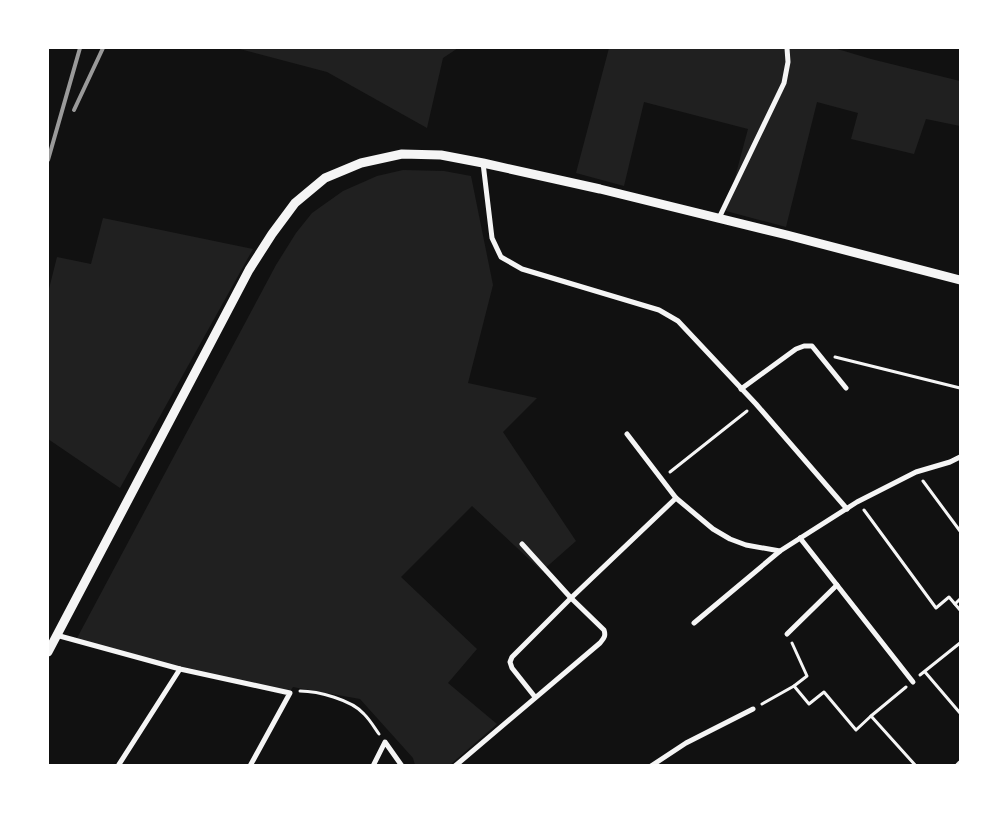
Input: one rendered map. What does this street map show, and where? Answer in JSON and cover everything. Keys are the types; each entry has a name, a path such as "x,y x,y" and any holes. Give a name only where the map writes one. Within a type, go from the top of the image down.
{"street":[{"path":"719,218 784,83 788,62 787,48"},
{"path":"48,652 249,270 272,234 295,203 325,178 361,163 402,154 441,155 483,163 600,188 960,280"},
{"path":"483,163 492,238 501,257 522,269 659,310 678,321 756,404 847,509"},
{"path":"741,389 796,349 804,346 812,346 846,388"},
{"path":"627,434 676,498 713,529 730,539 746,545 780,551"},
{"path":"694,623 780,551 857,502 916,472 950,462 960,457"},
{"path":"535,697 512,668 510,662 512,656 676,498"},
{"path":"800,538 913,682"},
{"path":"455,766 604,639 606,634 522,544"},
{"path":"788,634 836,585"},
{"path":"56,636 180,669 290,693 250,766"},
{"path":"118,766 180,669"},
{"path":"651,766 686,743 753,709"},
{"path":"373,766 385,742 402,766"},
{"path":"957,766 960,763"}],"path":[{"path":"812,346 835,357 960,388"},
{"path":"662,479 756,404"},
{"path":"916,472 960,531"},
{"path":"857,502 936,608 949,597 960,610"},
{"path":"955,604 960,599"},
{"path":"753,709 794,686 806,676 788,634"},
{"path":"794,686 809,704 824,692 856,730 960,642"},
{"path":"925,672 960,713"},
{"path":"314,692 334,697 363,712 385,742"},
{"path":"871,716 916,766"}],"shaded area":[{"path":"236,48 458,48 443,58 427,128 327,72"},
{"path":"609,48 834,48 960,81 960,126 926,119 914,154 851,139 858,113 817,102 786,227 726,211 748,129 644,102 624,186 576,173"},
{"path":"403,170 444,171 471,176 493,285 468,383 537,398 503,432 576,541 542,571 472,506 401,577 477,649 448,683 497,724 450,765 415,765 413,758 360,699 293,687 287,696 76,640 276,265 296,233 312,213 343,191 377,176"},
{"path":"103,218 253,249 120,488 48,439 48,293 57,257 91,264"}],"railway":[{"path":"48,160 80,48"},
{"path":"74,110 103,48"}]}
